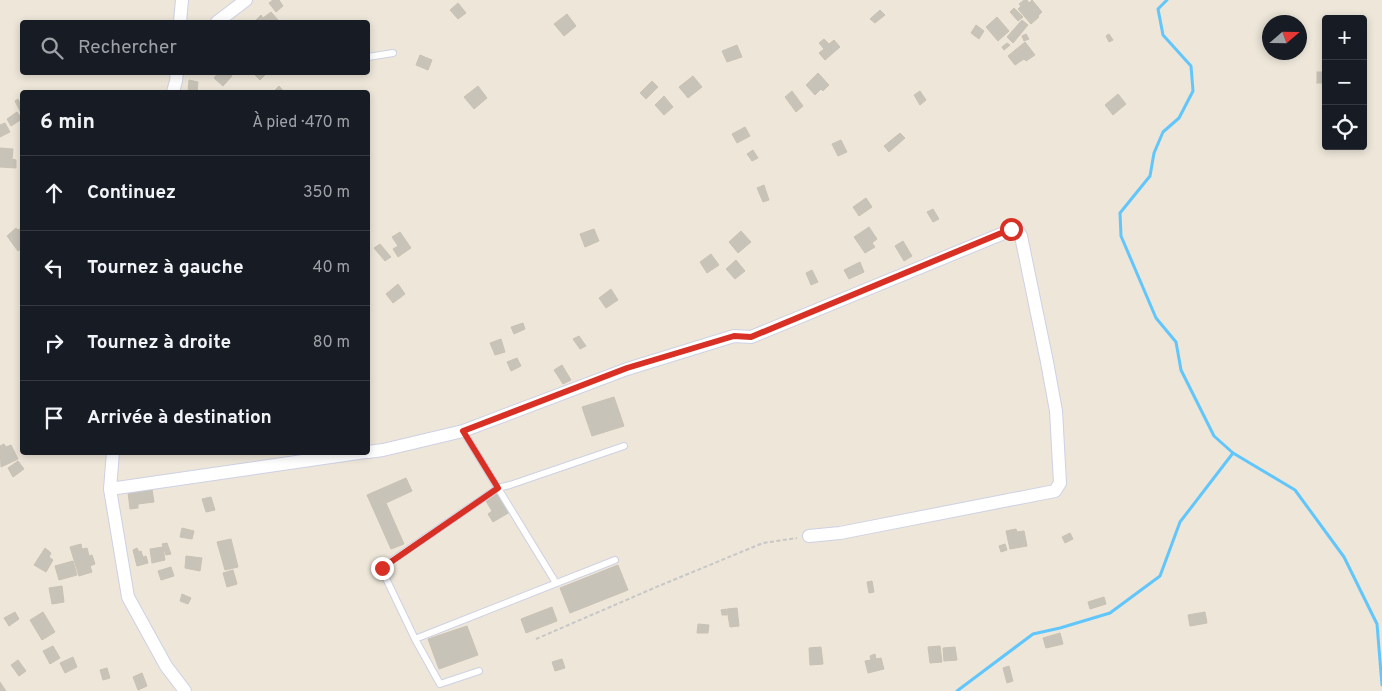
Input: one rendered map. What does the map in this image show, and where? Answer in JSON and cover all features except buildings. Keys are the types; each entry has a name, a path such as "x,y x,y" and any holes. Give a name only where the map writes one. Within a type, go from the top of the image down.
{"street":[{"path":"181,20 182,0"},
{"path":"220,20 246,0"},
{"path":"174,90 177,75"},
{"path":"370,452 463,431 627,368 734,336 751,337 1016,228 1021,236 1048,362 1056,411 1060,483 1055,491 840,533 809,536"},
{"path":"112,455 110,489 128,597 166,666 186,691"},
{"path":"110,489 345,455"}],"lane":[{"path":"370,57 393,53"},
{"path":"463,431 556,583"},
{"path":"479,671 440,684 415,639 382,568 498,488 510,486 624,446"},
{"path":"415,639 615,560"}],"path":[{"path":"536,639 763,543 809,536"}],"waterway":[{"path":"1167,0 1158,9 1163,35 1191,66 1193,91 1179,118 1163,132 1154,153 1150,176 1120,213 1121,236 1156,318 1176,342 1181,370 1214,436 1233,453 1295,490 1344,557 1377,624 1382,685"},
{"path":"957,691 1033,634 1110,613 1160,576 1180,522 1233,453"}],"route":[{"path":"382,568 498,488 463,431 627,368 734,336 751,337 1011,229"}]}
